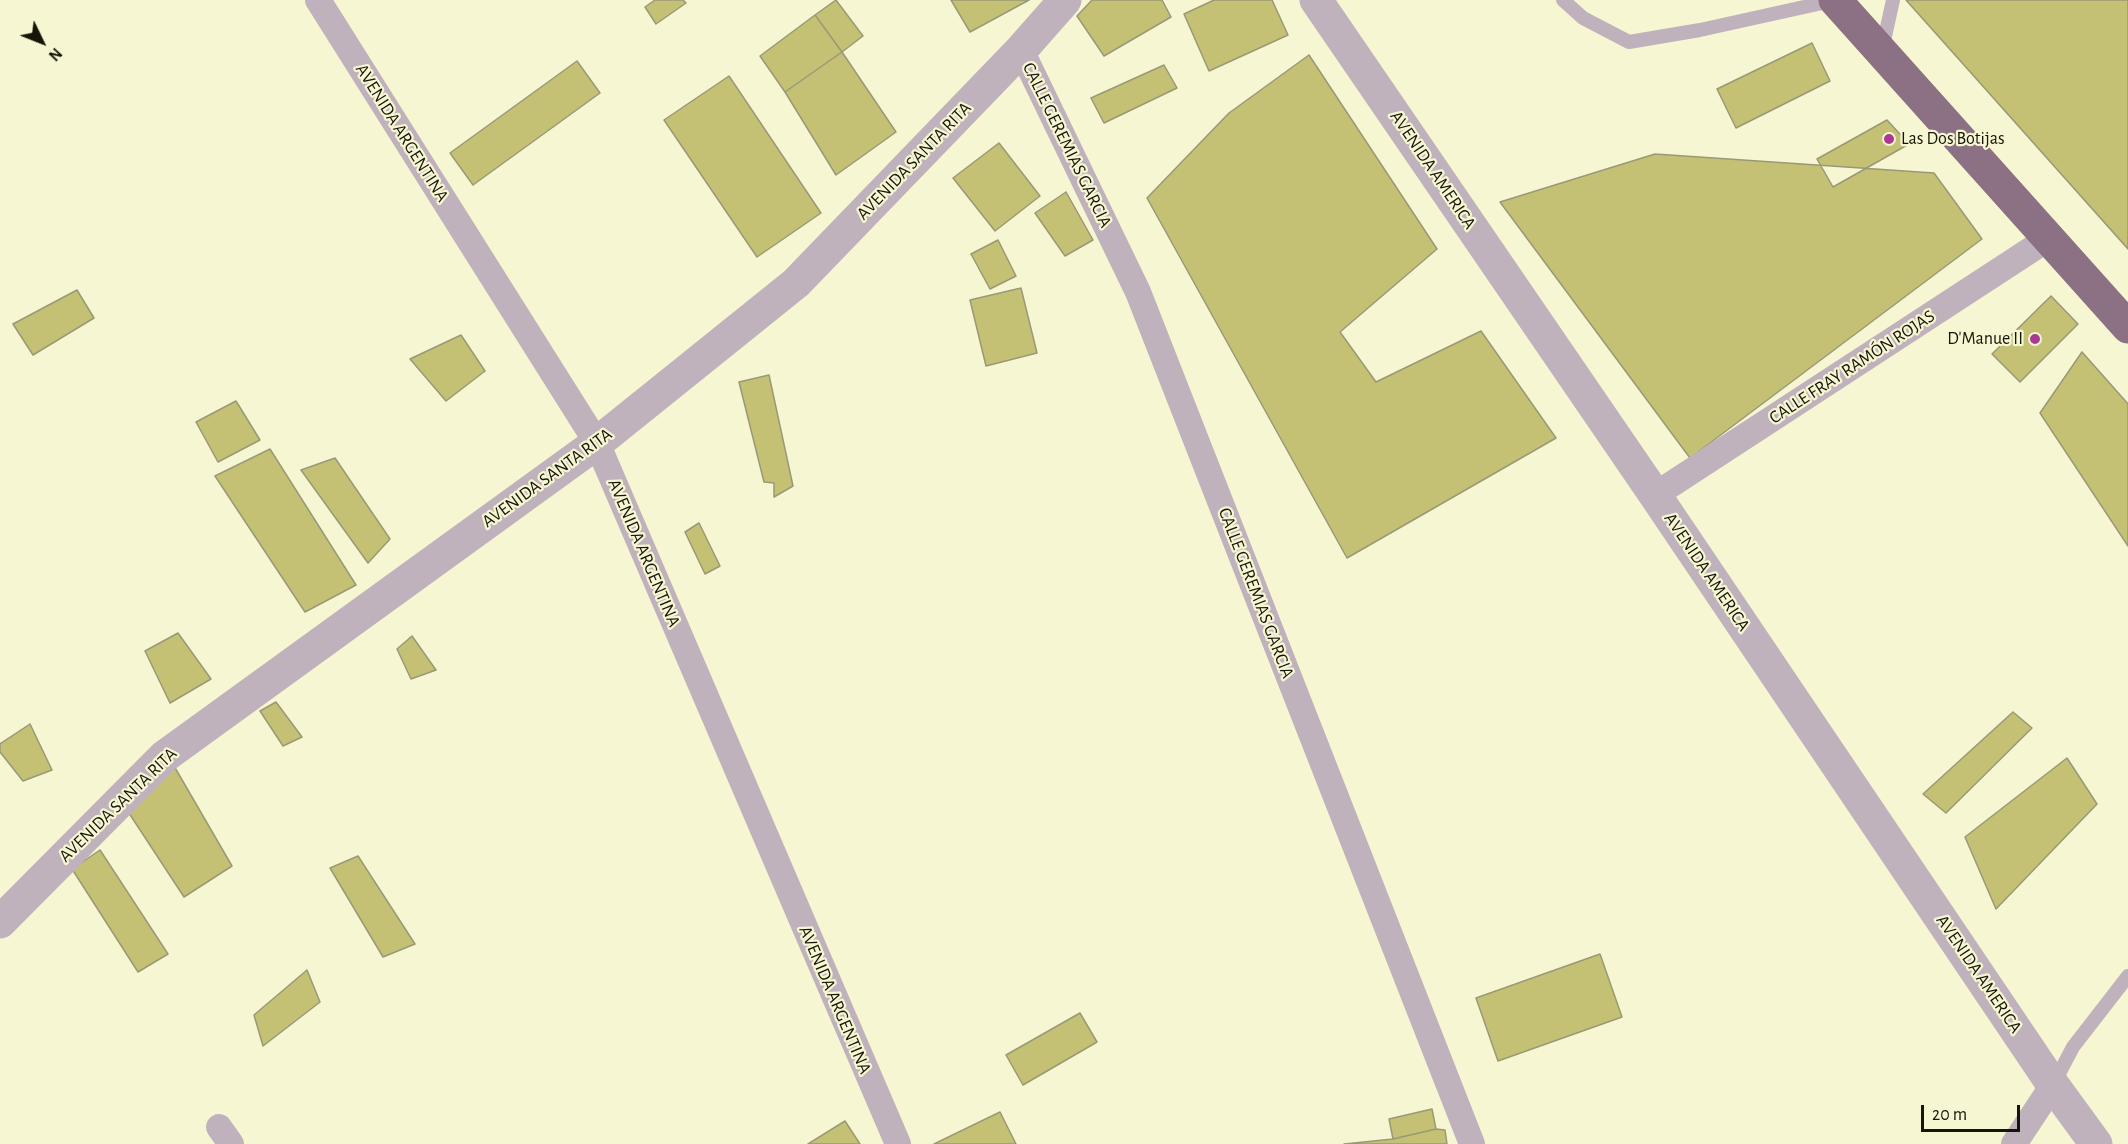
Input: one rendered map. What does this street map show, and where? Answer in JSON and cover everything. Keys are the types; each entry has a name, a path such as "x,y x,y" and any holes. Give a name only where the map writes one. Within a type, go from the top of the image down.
{"highway":[{"path":"1836,0 2128,327"}],"street":[{"name":"AVENIDA ARGENTINA","path":"318,0 597,443 898,1144"},
{"name":"AVENIDA SANTA RITA","path":"0,922 165,756 597,443 796,283 1020,50 1065,0"},
{"name":"AVENIDA AMERICA","path":"1316,0 1655,495 2053,1085 2096,1144"},
{"name":"CALLE GEREMIAS GARCIA","path":"1020,50 1138,292 1472,1144"},
{"name":"CALLE FRAY RAMÓN ROJAS","path":"1655,495 2049,238"},
{"path":"2014,1144 2053,1085"}],"lane":[{"path":"1563,0 1582,18 1629,42 1700,30 1836,0"},
{"path":"1882,52 1893,0"},
{"path":"2053,1085 2073,1047 2128,975"}],"building":[{"path":"655,0 683,0 686,3 656,24 645,7"},
{"path":"836,0 863,36 842,52 815,15"},
{"path":"951,0 1029,0 970,32"},
{"path":"1092,0 1162,0 1171,17 1104,56 1077,16"},
{"path":"1214,0 1272,0 1288,35 1209,71 1184,14"},
{"path":"1906,0 2128,0 2128,249"},
{"path":"815,15 842,52 785,92 760,56"},
{"path":"1812,43 1830,81 1736,128 1717,89"},
{"path":"842,52 896,132 836,175 785,92"},
{"path":"1309,55 1437,249 1340,332 1376,382 1481,331 1556,438 1347,558 1147,198 1229,113"},
{"path":"577,61 600,93 473,185 450,153"},
{"path":"1164,65 1177,88 1104,123 1091,98"},
{"path":"729,76 821,213 757,257 664,120"},
{"path":"1887,120 1909,144 1833,187 1817,159"},
{"path":"999,143 1040,196 995,231 953,178"},
{"path":"1655,154 1934,173 1982,239 1690,458 1500,202"},
{"path":"1066,192 1093,240 1065,256 1035,213"},
{"path":"998,240 1016,276 990,289 971,254"},
{"path":"1021,288 1037,353 986,366 970,300"},
{"path":"77,290 94,318 33,355 13,324"},
{"name":"D'Manue II","path":"2051,296 2078,324 2020,382 1992,354"},
{"path":"461,335 485,371 446,401 410,359"},
{"path":"2082,352 2128,404 2128,546 2040,413"},
{"path":"769,375 793,486 774,497 774,483 764,482 739,382"},
{"path":"236,401 260,440 218,462 196,422"},
{"path":"270,449 356,585 305,612 215,476"},
{"path":"335,458 390,539 368,563 301,470"},
{"path":"699,523 720,566 705,574 685,532"},
{"path":"178,633 211,679 170,703 145,651"},
{"path":"412,636 436,670 411,679 397,649"},
{"path":"276,702 302,737 283,746 260,711"},
{"path":"2013,712 2032,728 1946,813 1923,794"},
{"path":"30,724 52,770 23,781 0,752 0,744"},
{"path":"2067,758 2097,804 1996,909 1965,837"},
{"path":"174,766 232,866 184,897 123,804"},
{"path":"100,850 168,954 138,972 72,869"},
{"path":"358,856 415,944 383,957 330,868"},
{"path":"1600,954 1622,1017 1498,1061 1476,998"},
{"path":"307,970 320,1002 263,1046 254,1015"},
{"path":"1080,1013 1097,1042 1023,1085 1006,1055"},
{"path":"1432,1109 1436,1129 1393,1139 1389,1119"},
{"path":"1000,1112 1016,1144 934,1144"},
{"path":"845,1121 860,1144 808,1144"},
{"path":"1436,1129 1445,1130 1447,1144 1344,1144 1393,1139"}],"place":[{"name":"Las Dos Botijas","path":"1889,139"},
{"name":"D'Manue II","path":"2035,339"}]}
